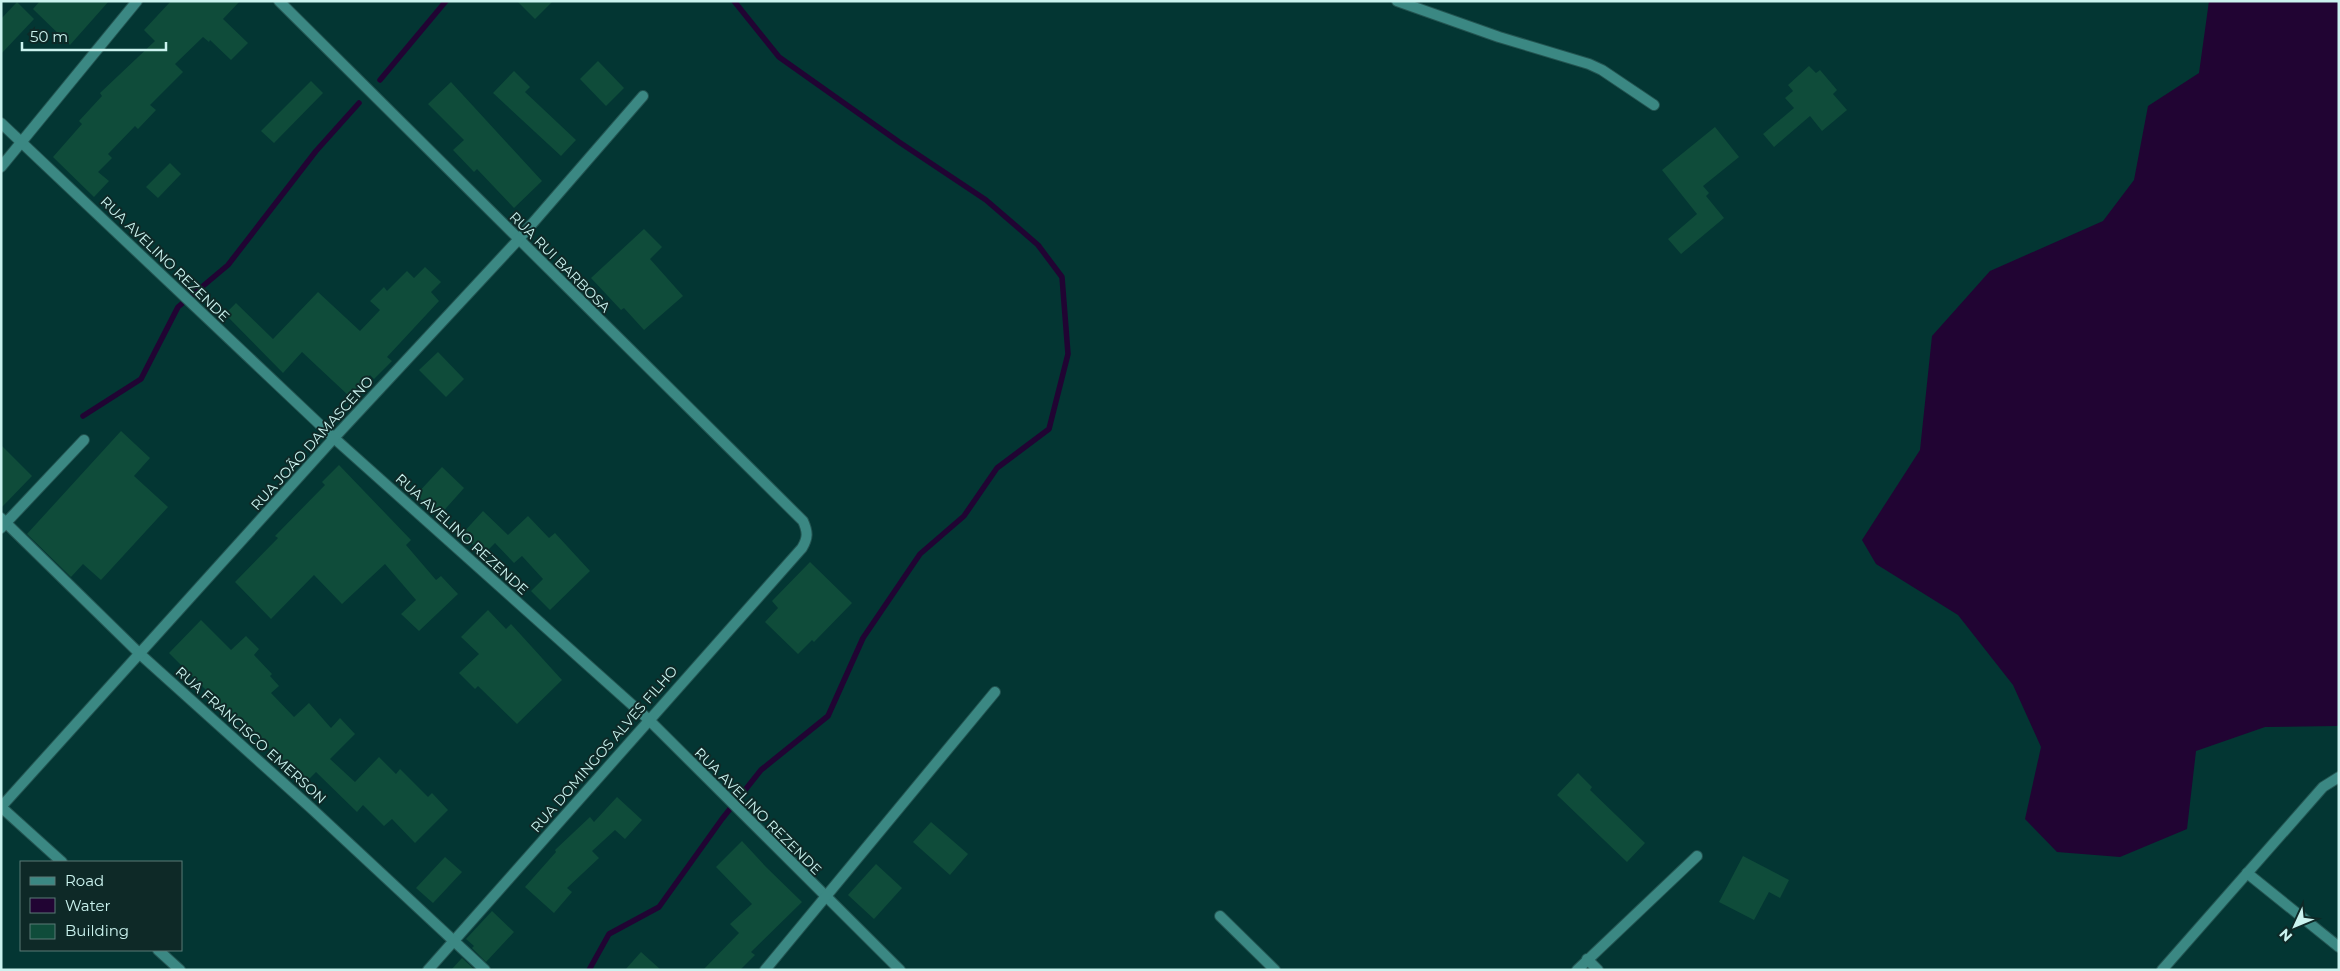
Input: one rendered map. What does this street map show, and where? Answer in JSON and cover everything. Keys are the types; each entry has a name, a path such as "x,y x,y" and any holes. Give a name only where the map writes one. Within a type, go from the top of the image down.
{"street":[{"path":"1,167 137,1"},
{"name":"RUA RUI BARBOSA","path":"279,1 803,521 807,540 802,548"},
{"path":"1396,1 1499,37 1589,64 1602,70 1654,105"},
{"name":"RUA JOÃO DAMASCENO","path":"1,807 334,438 518,240 643,96"},
{"name":"RUA AVELINO REZENDE","path":"1,123 334,438 648,720 900,970"},
{"path":"3,523 84,440"},
{"name":"RUA FRANCISCO EMERSON","path":"3,523 140,655 311,808 485,970"},
{"name":"RUA DOMINGOS ALVES FILHO","path":"428,970 802,548"},
{"path":"765,970 995,692"},
{"path":"2162,970 2323,786 2339,777"},
{"path":"1,807 61,861"},
{"path":"1577,970 1697,856"},
{"path":"2247,873 2339,947"},
{"path":"1220,916 1275,970"},
{"path":"159,951 180,970"},
{"path":"1587,960 1598,970"}],"water":[{"path":"2209,1 2339,1 2339,724 2337,726 2265,727 2196,751 2187,829 2120,857 2057,852 2025,819 2041,747 2013,685 1958,615 1876,564 1862,540 1920,450 1932,336 1990,271 2103,221 2134,180 2148,106 2199,73"}],"building":[{"path":"40,1 109,1 70,45 33,9"},
{"path":"171,1 240,1 223,19 248,43 231,60 210,40 209,42 203,37 175,64 183,72 150,105 156,110 138,129 135,126 108,154 112,158 98,172 109,181 94,197 53,157 82,124 79,121 102,96 100,93 155,41 144,30"},
{"path":"517,1 553,1 535,19"},
{"path":"17,2 34,19 1,54 1,19"},
{"path":"598,61 624,88 606,106 580,79"},
{"path":"1809,66 1816,73 1820,70 1837,90 1833,94 1847,110 1822,131 1810,116 1774,147 1763,134 1794,108 1785,98 1793,91 1788,85"},
{"path":"514,71 530,87 525,92 576,140 561,156 493,93"},
{"path":"311,81 323,93 274,143 261,131"},
{"path":"451,82 542,181 514,208 477,169 474,172 453,150 464,140 428,104"},
{"path":"1715,127 1739,157 1703,186 1709,193 1706,196 1724,218 1681,254 1668,239 1697,214 1662,170"},
{"path":"170,163 181,174 158,198 146,187"},
{"path":"644,229 662,247 650,259 683,296 644,330 624,308 621,310 591,278"},
{"path":"425,267 441,282 431,292 439,301 387,357 392,361 374,379 370,375 349,396 302,352 283,373 225,314 236,303 273,339 318,292 360,331 380,310 370,301 384,287 387,291 407,271 414,278"},
{"path":"438,352 464,379 446,397 419,370"},
{"path":"121,431 150,458 134,476 168,507 101,580 83,564 71,577 27,534"},
{"path":"1,445 32,476 1,508"},
{"path":"339,465 411,540 406,545 436,580 441,576 458,594 419,631 401,614 416,600 385,564 342,604 314,575 271,619 235,582 278,538 275,536 325,485 322,482"},
{"path":"442,467 464,488 439,516 416,495"},
{"path":"483,511 508,535 528,516 549,538 555,533 590,571 550,610 531,591 543,579 522,556 514,563 495,543 483,555 462,534"},
{"path":"810,562 852,603 814,642 812,640 798,654 765,622 778,608 772,601"},
{"path":"488,610 506,629 511,624 562,680 517,724 478,686 475,689 459,673 479,654 461,637"},
{"path":"201,620 231,650 246,636 259,649 254,655 272,674 270,676 279,686 271,693 294,717 309,703 331,728 340,718 355,734 330,759 355,782 379,757 396,774 400,769 428,797 432,793 448,810 415,843 392,819 384,826 363,805 357,812 316,772 307,781 288,762 284,765 259,738 258,740 232,713 231,715 169,653"},
{"path":"1578,773 1592,787 1590,790 1645,843 1627,862 1557,795"},
{"path":"617,797 642,820 625,839 615,830 592,851 599,858 567,888 572,892 554,913 525,887 556,852 555,850 590,817 594,822"},
{"path":"931,822 968,854 950,875 913,842"},
{"path":"742,841 802,902 751,952 755,955 740,970 703,970 739,933 730,924 752,904 716,867"},
{"path":"1743,856 1789,880 1780,898 1769,892 1754,920 1719,902"},
{"path":"445,857 462,872 433,903 416,888"},
{"path":"876,864 902,888 874,919 848,895"},
{"path":"492,911 514,932 486,962 466,939"},
{"path":"641,952 661,970 625,970"},
{"path":"462,958 475,970 451,970"}],"waterway":[{"path":"380,80 446,1"},
{"path":"589,970 609,934 659,907 722,819 761,770 828,716 863,638 920,554 964,516 997,468 1049,429 1068,354 1062,277 1038,245 986,200 899,142 779,57 734,1"},
{"path":"83,416 141,379 178,307 228,265 316,151 359,103"}]}
